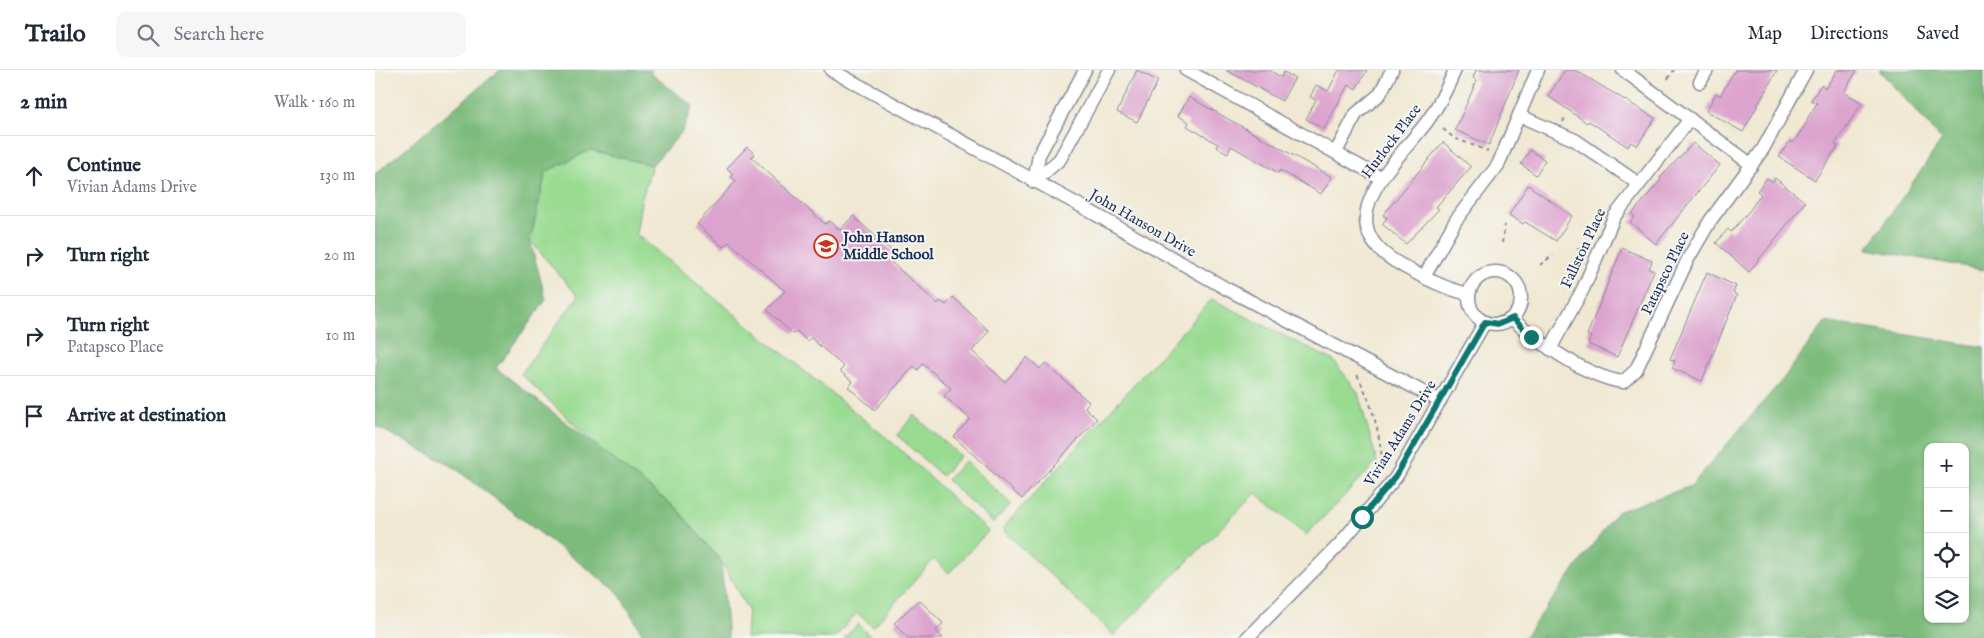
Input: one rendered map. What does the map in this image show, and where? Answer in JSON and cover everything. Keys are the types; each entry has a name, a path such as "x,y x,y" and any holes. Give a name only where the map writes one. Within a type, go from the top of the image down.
{"street":[{"name":"John Hanson Drive","path":"831,70 1034,182 1079,204 1227,290 1439,400"},
{"path":"1034,182 1039,155 1085,70"},
{"path":"1034,182 1059,159 1109,70"},
{"path":"1186,70 1381,178"},
{"path":"1336,152 1356,114 1379,94 1392,70"},
{"name":"Hurlock Place","path":"1455,70 1443,96 1427,121 1381,178 1366,205 1366,228 1377,247 1393,261 1449,290 1469,294"},
{"path":"1424,277 1456,220 1498,165 1538,70"},
{"path":"1623,70 1752,165"},
{"path":"1701,82 1707,70"},
{"name":"Patapsco Place","path":"1513,318 1531,337 1550,350 1611,380 1623,382 1636,370 1688,259 1705,229 1763,149 1806,70"},
{"path":"1519,116 1583,144 1639,184"},
{"name":"Fallston Place","path":"1550,350 1583,289 1614,217 1690,118"},
{"path":"1492,272 1508,274 1519,286 1522,294 1520,307 1513,318 1499,324 1485,322 1472,311 1469,294 1474,282 1484,274 1492,272"},
{"name":"Vivian Adams Drive","path":"1247,638 1337,546 1383,494 1396,476 1485,322"}],"path":[{"path":"1668,79 1674,70"},
{"path":"1443,130 1454,138 1488,151"},
{"path":"1501,243 1505,225"},
{"path":"1539,265 1553,255"},
{"path":"1357,375 1369,396 1376,417 1383,465"}],"green space":[{"path":"500,70 652,70 650,73 693,106 682,132 652,165 590,150 546,172 530,241 546,300 496,368 677,509 721,561 728,638 645,638 618,592 452,466 375,426 375,174"},
{"path":"1879,70 1984,70 1984,270 1867,249 1942,140"},
{"path":"590,150 652,165 641,201 636,234 894,444 988,531 949,573 934,559 873,627 857,613 834,638 746,638 748,610 721,561 677,509 604,453 521,374 578,296 530,241 545,172"},
{"path":"1212,299 1334,361 1358,393 1377,462 1306,535 1256,493 1114,635 1002,529"},
{"path":"1825,322 1984,347 1984,638 1524,638 1617,512 1691,486 1783,379"},
{"path":"914,415 960,456 942,476 897,435"},
{"path":"965,461 1011,504 993,523 947,480"},
{"path":"858,624 872,638 844,638"}],"building":[{"path":"1137,70 1158,81 1137,122 1117,112"},
{"path":"1226,70 1269,70 1281,77 1284,72 1295,78 1282,101"},
{"path":"1339,70 1367,70 1356,89 1348,85 1324,129 1306,119 1316,100 1310,97 1316,85 1328,91"},
{"path":"1476,70 1519,70 1489,145 1455,130 1477,80 1473,78"},
{"path":"1565,70 1575,70 1655,118 1637,146 1631,142 1628,147 1589,121 1587,123 1548,96"},
{"path":"1735,70 1777,70 1743,132 1706,111 1716,93 1720,96"},
{"path":"1837,70 1857,70 1844,92 1862,103 1835,144 1838,146 1815,180 1779,157 1790,141 1793,143 1808,120 1817,103 1811,100 1821,85 1826,88"},
{"path":"1189,97 1332,177 1321,194 1280,170 1279,173 1231,146 1228,153 1216,147 1218,144 1187,126 1189,122 1178,116"},
{"path":"1443,142 1471,167 1436,207 1439,209 1406,244 1382,224 1387,218 1383,215"},
{"path":"1693,143 1720,165 1656,244 1630,222 1635,217 1632,214 1661,180 1660,178"},
{"path":"747,147 755,154 751,157 825,224 829,221 840,230 853,216 892,251 889,255 895,260 892,263 938,304 940,301 946,305 953,297 989,331 972,351 1005,382 1027,357 1040,369 1045,363 1089,402 1085,407 1097,419 1022,499 954,437 970,419 944,396 951,388 923,364 918,370 914,366 875,410 848,387 853,382 840,371 844,367 811,338 807,341 797,331 793,334 767,310 785,291 729,242 723,247 697,224 736,181 731,177 733,174 727,168"},
{"path":"1530,150 1545,160 1536,175 1521,164"},
{"path":"1767,178 1772,182 1775,178 1805,202 1749,272 1716,243 1728,229 1731,232 1750,210 1761,194 1757,191"},
{"path":"1528,185 1572,216 1556,241 1525,222 1523,224 1509,215"},
{"path":"1622,248 1652,261 1649,269 1654,271 1617,357 1588,344 1591,337 1587,335"},
{"path":"1707,272 1736,286 1733,293 1737,295 1702,381 1672,368 1675,361 1670,359"},
{"path":"919,600 943,623 936,631 943,638 908,638 894,623"}],"place":[{"name":"John Hanson Middle School","path":"826,246"}],"route":[{"path":"1362,517 1396,476 1485,322 1499,324 1513,318 1531,337"}]}
